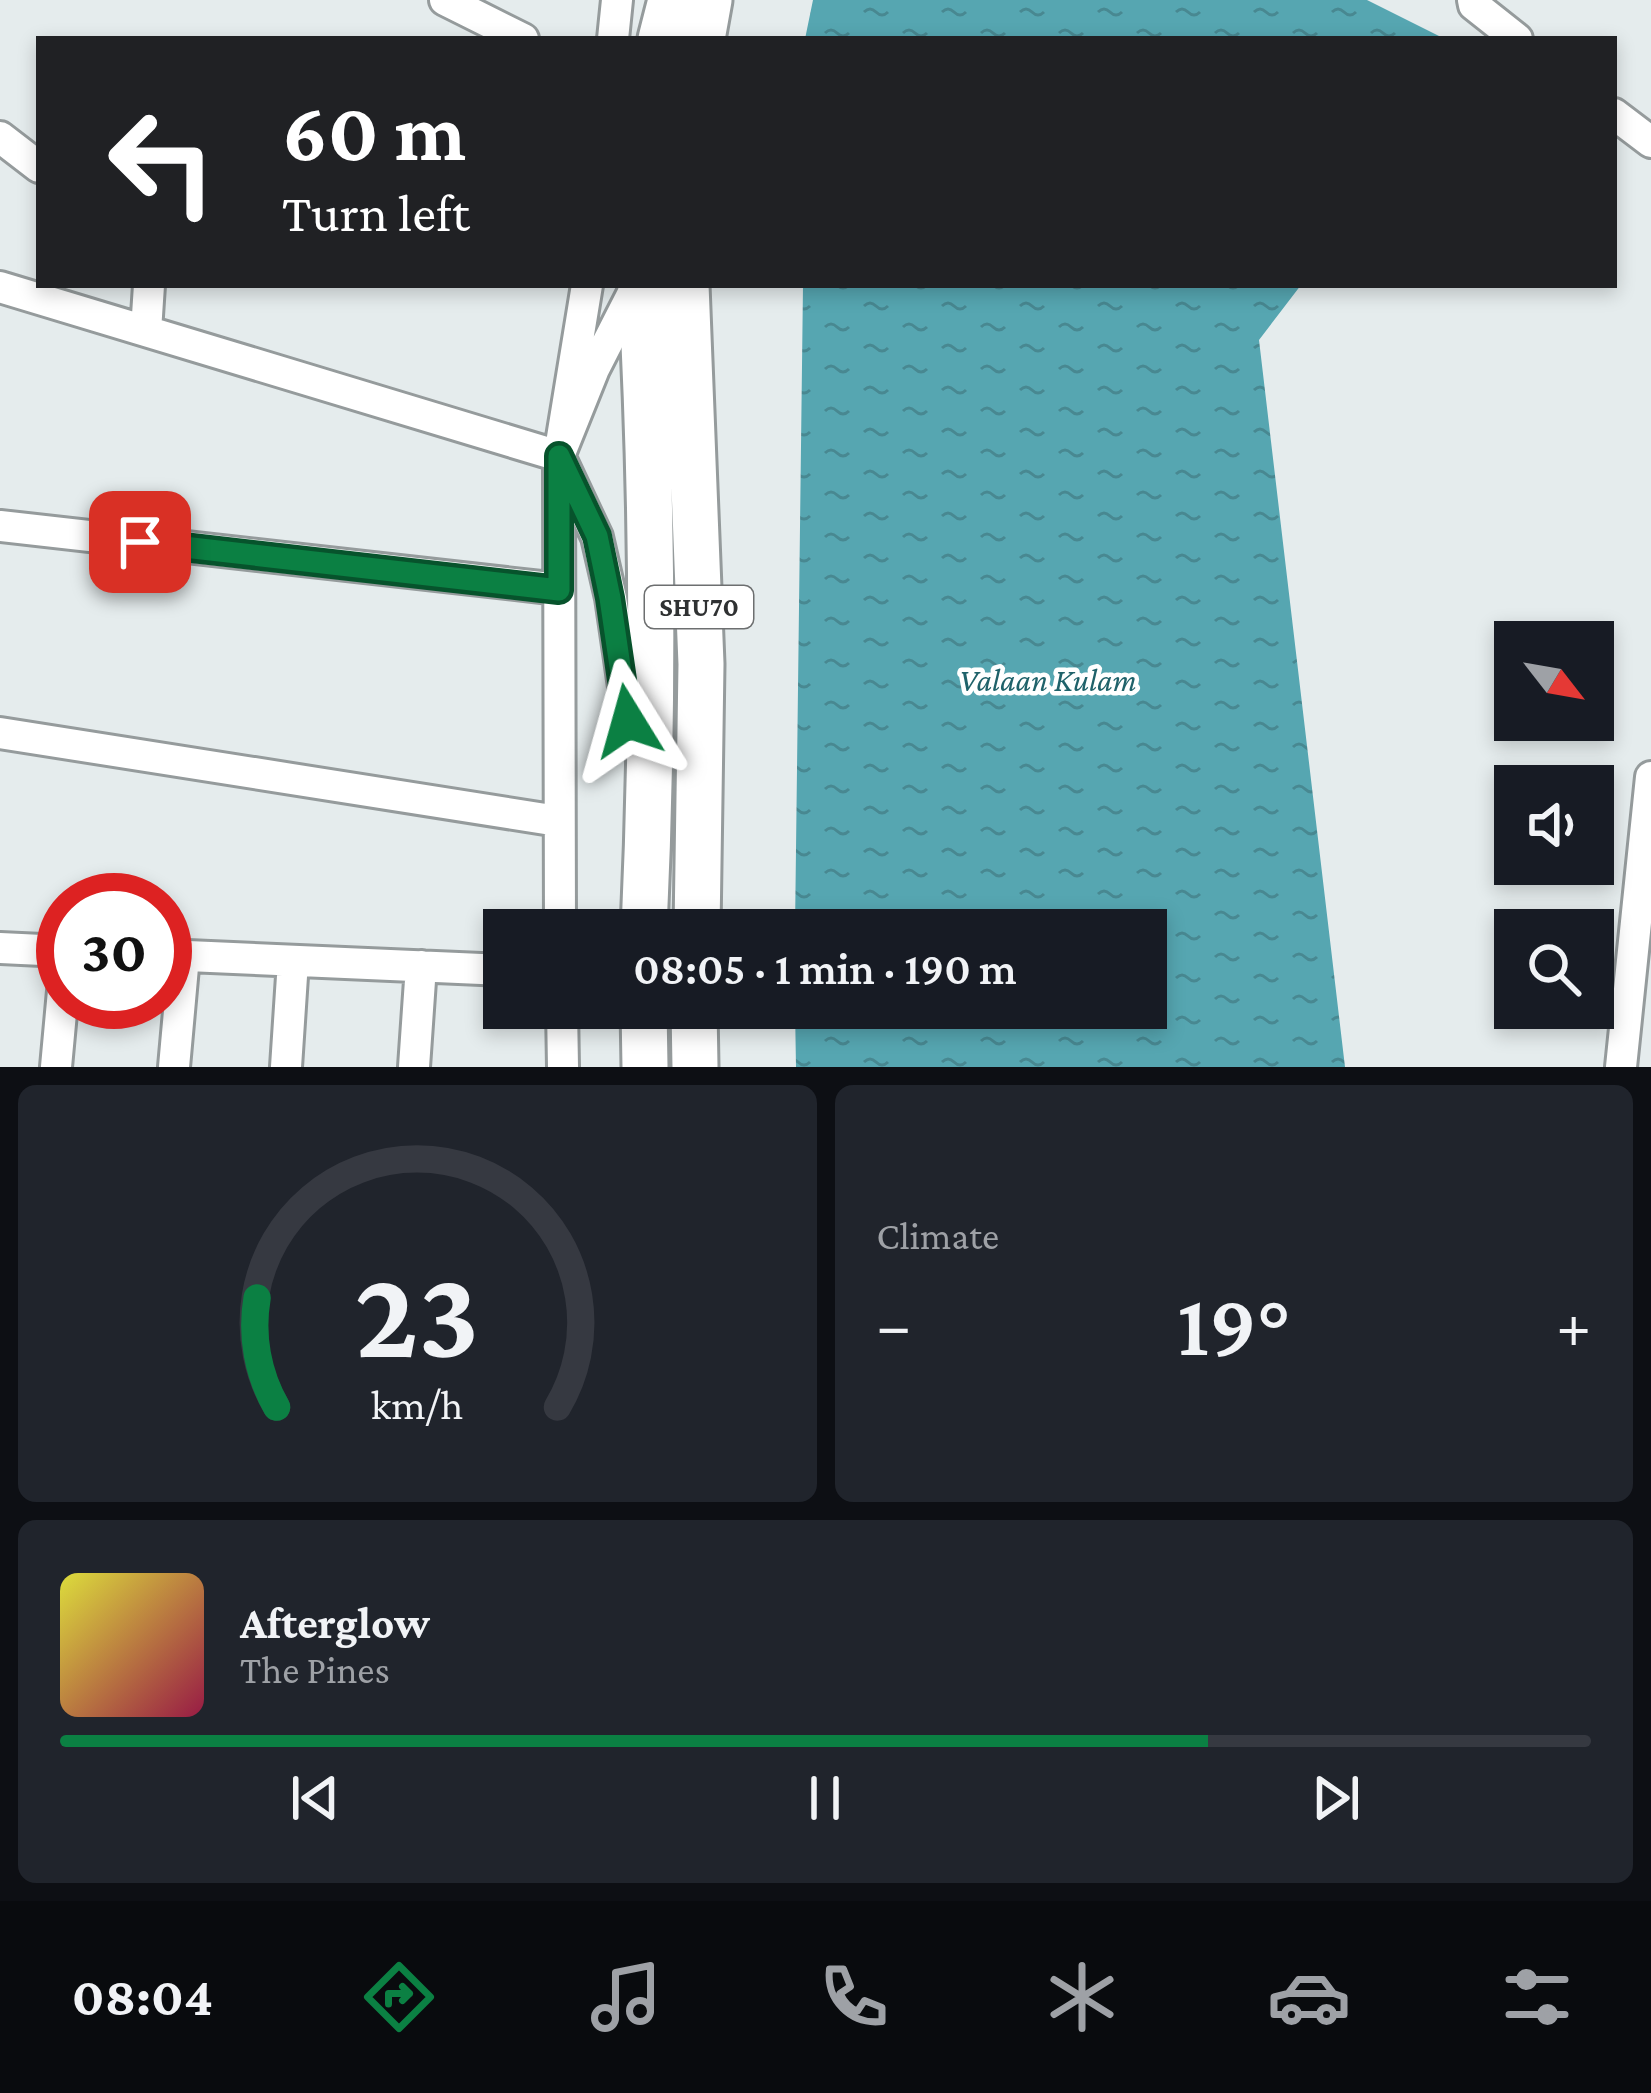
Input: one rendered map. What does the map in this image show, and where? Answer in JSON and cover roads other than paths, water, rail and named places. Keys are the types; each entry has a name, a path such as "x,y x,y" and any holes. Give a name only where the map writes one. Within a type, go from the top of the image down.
{"main road":[{"path":"660,36 671,0"},
{"path":"703,36 709,0"},
{"name":"SHU70","path":"639,288 649,430 652,794 645,909"},
{"name":"SHU70","path":"686,288 697,523 699,909"},
{"path":"652,794 701,810"},
{"path":"644,1029 645,1067"},
{"path":"694,1029 695,1067"}],"street":[{"path":"445,0 517,36"},
{"path":"613,36 616,0"},
{"path":"652,0 658,36"},
{"path":"1473,0 1513,36"},
{"path":"1617,116 1651,142"},
{"path":"0,137 36,165"},
{"path":"0,287 559,456"},
{"path":"146,332 149,288"},
{"path":"560,909 559,456 587,288"},
{"path":"637,288 594,370 559,456 597,536 628,721 652,794"},
{"path":"0,526 559,590"},
{"path":"0,734 558,821"},
{"path":"1621,1067 1651,778"},
{"path":"0,948 36,950"},
{"path":"192,957 483,969"},
{"path":"286,1067 293,961"},
{"path":"414,1067 421,966"},
{"path":"56,1067 60,1029"},
{"path":"174,1029 174,1067"},
{"path":"562,1029 563,1067"}],"water":[{"path":"813,0 1367,0 1439,36 806,36"},
{"name":"Valaan Kulam","path":"803,288 1299,288 1259,340 1345,1067 796,1067 795,1029 1167,1029 1167,909 795,909"}]}
